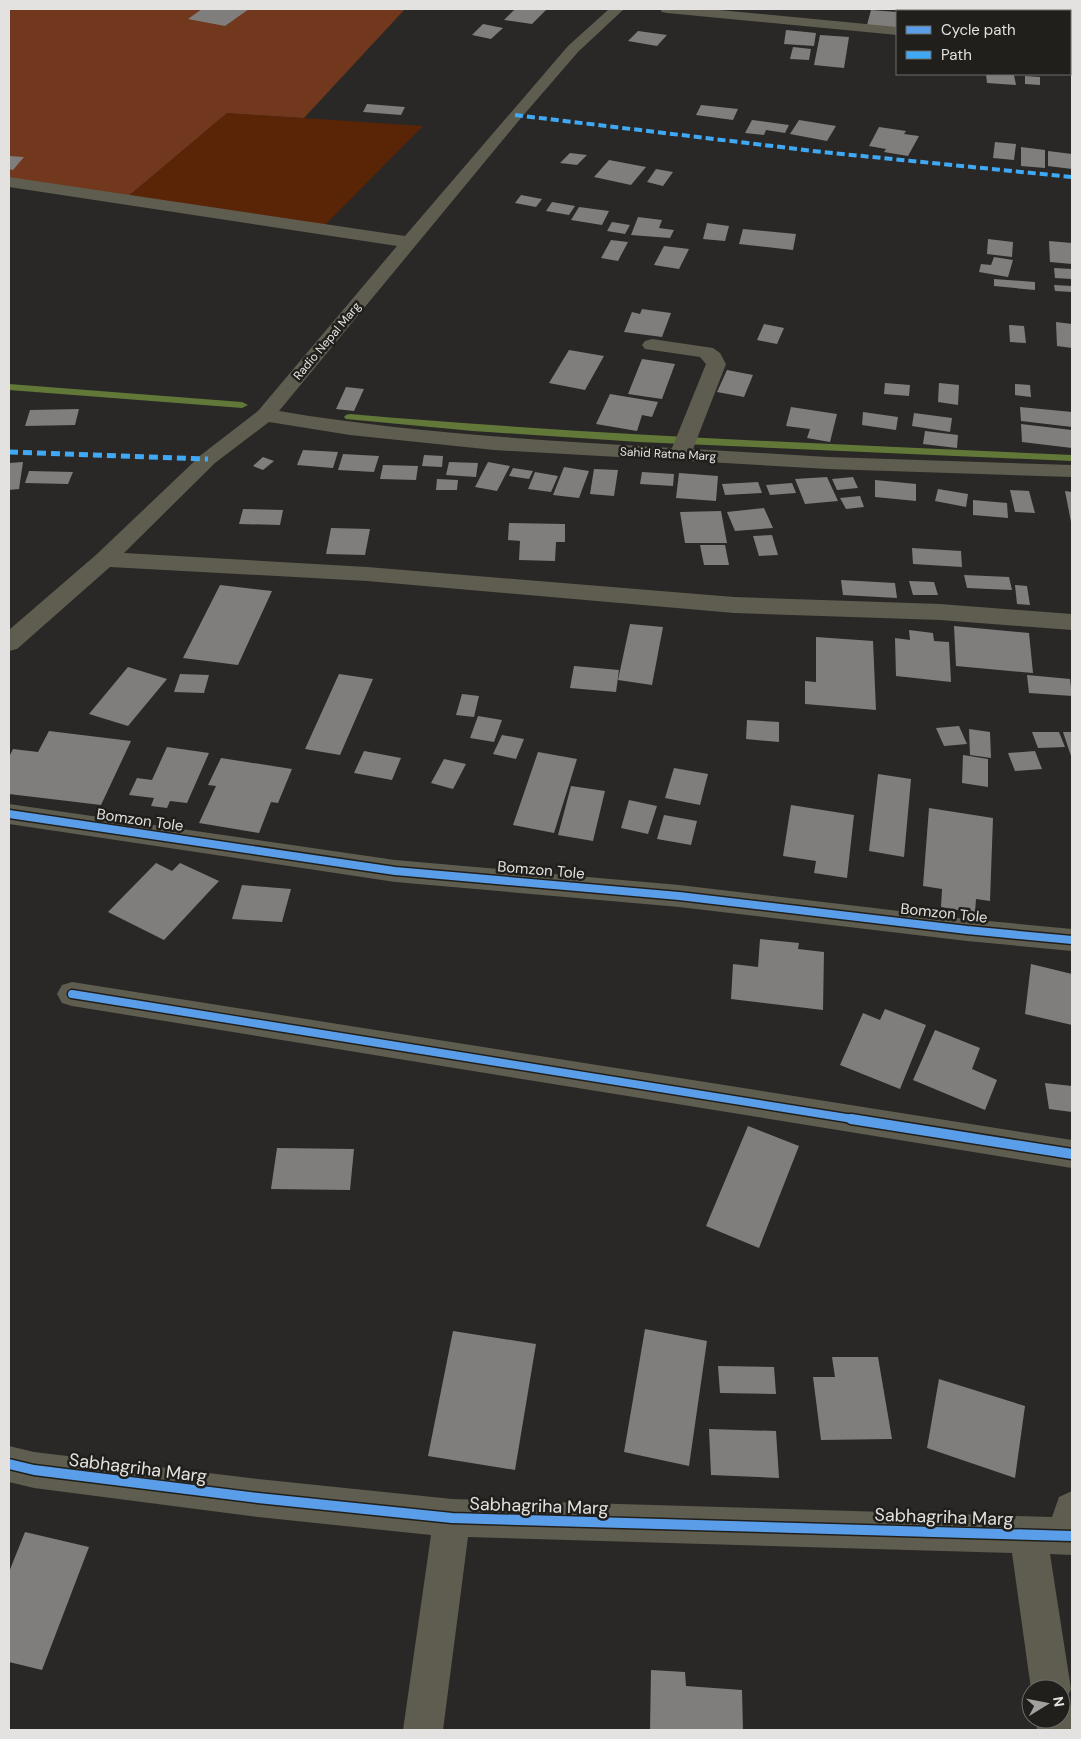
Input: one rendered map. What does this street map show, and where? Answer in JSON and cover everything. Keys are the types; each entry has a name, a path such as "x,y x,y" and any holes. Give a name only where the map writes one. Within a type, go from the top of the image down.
{"street":[{"name":"Radio Nepal Marg","path":"9,644 105,559 208,459 265,415 573,49 617,9"},
{"path":"667,9 896,32"},
{"path":"9,182 409,242"},
{"path":"652,345 706,352 713,357 716,364 680,455"},
{"name":"Sahid Ratna Marg","path":"265,415 350,429 494,444 828,463 1072,471"},
{"path":"105,559 367,574 734,604 940,612 1072,622"},
{"name":"Bomzon Tole","path":"9,814 395,871 679,896 967,930 1072,940"},
{"path":"72,994 1072,1154"},
{"name":"Sabhagriha Marg","path":"9,1464 34,1470 258,1498 452,1518 1028,1534 1070,1527"},
{"path":"423,1730 452,1518"},
{"path":"1028,1534 1050,1679"}],"shaded area":[{"path":"9,9 405,9 304,118 227,113 125,199 9,182"},
{"path":"227,113 423,126 321,229 125,199"}],"building":[{"path":"202,9 249,9 225,26 188,19"},
{"path":"515,9 547,9 532,24 504,20"},
{"path":"871,10 896,12 896,28 867,25"},
{"path":"483,24 503,28 491,39 472,35"},
{"path":"786,30 816,33 814,46 784,44"},
{"path":"638,31 667,35 657,46 628,41"},
{"path":"820,35 849,37 844,68 814,65"},
{"path":"793,47 811,49 809,60 790,59"},
{"path":"986,75 1014,75 1016,85 987,83"},
{"path":"1025,76 1040,77 1040,85 1025,84"},
{"path":"367,104 405,107 401,115 363,112"},
{"path":"701,105 738,109 733,120 696,115"},
{"path":"752,120 789,125 785,133 766,130 764,135 745,133"},
{"path":"799,120 836,126 827,141 790,134"},
{"path":"879,127 906,131 904,134 919,136 908,156 884,152 886,149 869,146"},
{"path":"995,142 1016,144 1014,160 993,158"},
{"path":"1021,147 1045,150 1045,168 1021,166"},
{"path":"1048,151 1072,154 1072,169 1048,166"},
{"path":"570,153 587,155 577,165 560,163"},
{"path":"9,156 24,157 13,170 9,169"},
{"path":"609,160 646,167 631,185 594,177"},
{"path":"656,169 673,172 663,186 647,182"},
{"path":"521,195 542,199 536,207 515,203"},
{"path":"552,202 575,206 569,215 546,211"},
{"path":"579,207 609,211 602,225 571,220"},
{"path":"638,217 662,220 659,228 674,230 670,238 631,235"},
{"path":"612,222 630,225 625,234 607,231"},
{"path":"707,223 729,226 725,241 703,239"},
{"path":"743,229 796,234 793,250 739,244"},
{"path":"988,239 1013,242 1012,257 987,254"},
{"path":"611,240 628,242 618,261 601,258"},
{"path":"1049,241 1072,243 1072,264 1050,262"},
{"path":"664,246 689,249 679,269 654,265"},
{"path":"994,257 1013,260 1008,277 979,272 981,264 991,265"},
{"path":"1054,268 1072,269 1072,279 1055,278"},
{"path":"994,279 1035,282 1035,290 994,286"},
{"path":"1054,285 1072,286 1072,292 1055,291"},
{"path":"642,309 671,313 662,337 624,332 632,312 640,314"},
{"path":"1056,322 1072,324 1072,348 1057,346"},
{"path":"764,324 784,328 777,344 757,340"},
{"path":"1009,325 1024,326 1026,343 1010,342"},
{"path":"569,350 604,356 585,390 549,383"},
{"path":"642,359 675,364 662,399 628,394"},
{"path":"727,370 753,375 744,397 717,392"},
{"path":"885,383 910,385 909,396 884,394"},
{"path":"939,383 959,385 958,405 938,402"},
{"path":"1015,384 1030,385 1031,397 1015,395"},
{"path":"346,387 364,389 354,411 336,409"},
{"path":"610,394 658,402 652,417 642,415 637,431 596,424"},
{"path":"791,407 837,414 830,442 807,438 810,429 786,426"},
{"path":"1020,407 1072,412 1072,427 1021,421"},
{"path":"79,409 75,425 25,426 30,410"},
{"path":"863,412 898,417 896,430 862,425"},
{"path":"914,413 952,418 950,432 912,426"},
{"path":"1021,424 1072,430 1072,448 1022,442"},
{"path":"925,431 958,435 957,448 923,444"},
{"path":"303,450 338,452 333,468 297,465"},
{"path":"343,454 379,456 374,472 338,470"},
{"path":"424,455 443,456 442,467 422,466"},
{"path":"263,457 274,461 263,470 253,466"},
{"path":"23,462 19,489 9,490 9,463"},
{"path":"449,462 478,463 476,477 446,475"},
{"path":"488,462 510,466 497,491 475,487"},
{"path":"383,465 418,466 416,480 380,479"},
{"path":"564,467 589,471 579,498 553,495"},
{"path":"513,468 533,471 529,479 509,476"},
{"path":"594,469 618,470 614,496 590,494"},
{"path":"29,471 73,472 68,484 25,483"},
{"path":"535,472 558,476 551,492 528,489"},
{"path":"642,472 674,474 673,486 640,484"},
{"path":"679,473 718,476 716,501 676,498"},
{"path":"827,477 838,501 805,504 795,479"},
{"path":"853,477 858,488 837,490 832,479"},
{"path":"437,479 458,480 457,490 436,490"},
{"path":"875,480 916,484 916,501 875,497"},
{"path":"758,482 762,493 725,495 722,484"},
{"path":"792,483 796,493 770,495 766,485"},
{"path":"938,489 968,494 966,507 935,501"},
{"path":"1010,490 1029,491 1035,513 1015,512"},
{"path":"1065,491 1072,492 1072,522 1071,522"},
{"path":"860,496 864,507 846,509 840,498"},
{"path":"973,500 1007,503 1008,518 973,515"},
{"path":"764,508 773,528 735,531 727,512"},
{"path":"243,509 283,510 280,525 239,524"},
{"path":"721,511 727,543 685,543 680,512"},
{"path":"509,523 565,524 565,542 556,542 555,561 519,560 520,541 508,540"},
{"path":"331,528 370,529 365,555 326,554"},
{"path":"772,535 778,555 759,556 753,536"},
{"path":"700,545 725,545 729,565 704,565"},
{"path":"912,548 961,551 962,567 913,564"},
{"path":"964,575 1009,577 1012,590 967,588"},
{"path":"841,580 895,583 897,598 843,595"},
{"path":"909,581 934,582 938,595 913,595"},
{"path":"220,585 272,591 238,665 183,658"},
{"path":"1015,585 1027,586 1030,605 1017,604"},
{"path":"630,624 663,627 652,685 618,680"},
{"path":"954,626 1029,633 1033,673 956,666"},
{"path":"909,630 933,633 934,641 949,642 951,682 896,676 895,638 910,640"},
{"path":"816,637 873,641 876,710 805,704 805,681 816,682"},
{"path":"574,666 619,670 616,692 570,688"},
{"path":"128,667 167,679 128,726 89,714"},
{"path":"180,674 209,675 204,693 174,692"},
{"path":"339,674 373,679 340,755 305,749"},
{"path":"1027,675 1070,679 1072,696 1029,693"},
{"path":"462,694 479,696 474,717 456,715"},
{"path":"478,716 502,720 494,742 470,738"},
{"path":"747,720 779,722 779,742 746,739"},
{"path":"959,726 967,744 944,746 936,728"},
{"path":"969,729 990,732 991,758 970,755"},
{"path":"49,731 131,741 101,805 9,794 9,757 13,749 38,752"},
{"path":"1032,732 1059,732 1065,747 1038,748"},
{"path":"1063,732 1072,732 1072,759"},
{"path":"502,735 524,739 516,759 493,754"},
{"path":"167,747 209,753 187,803 170,801 167,808 151,806 154,798 129,795 137,778 152,780"},
{"path":"364,751 401,758 392,780 354,773"},
{"path":"1035,751 1042,769 1015,771 1008,753"},
{"path":"538,752 577,759 554,833 513,825"},
{"path":"963,755 988,759 988,787 962,783"},
{"path":"221,758 292,769 278,803 271,802 259,833 199,823 216,786 208,785"},
{"path":"444,759 466,764 453,789 431,783"},
{"path":"674,768 708,774 700,805 665,798"},
{"path":"878,774 911,779 904,857 869,851"},
{"path":"571,786 605,791 593,841 558,835"},
{"path":"629,800 657,806 648,834 621,828"},
{"path":"791,805 854,815 847,878 814,873 816,861 783,856"},
{"path":"929,808 993,818 990,901 976,899 975,913 941,907 942,889 923,886"},
{"path":"664,815 697,821 691,845 657,839"},
{"path":"156,863 172,871 180,863 219,881 164,940 108,912"},
{"path":"242,885 291,889 282,922 232,919"},
{"path":"760,939 799,943 798,949 824,952 823,1010 731,999 733,964 758,967"},
{"path":"1031,964 1072,974 1072,1025 1025,1014"},
{"path":"885,1009 926,1025 900,1089 840,1065 863,1013 880,1020"},
{"path":"935,1030 980,1048 972,1069 997,1080 985,1110 913,1080"},
{"path":"1045,1083 1072,1086 1072,1112 1049,1109"},
{"path":"748,1126 799,1146 759,1248 706,1226"},
{"path":"277,1148 354,1149 350,1190 271,1189"},
{"path":"645,1329 707,1341 689,1466 624,1452"},
{"path":"453,1331 536,1344 515,1470 428,1456"},
{"path":"832,1357 878,1357 892,1439 821,1440 813,1377 835,1377"},
{"path":"718,1366 774,1367 776,1394 720,1393"},
{"path":"939,1379 1025,1406 1015,1478 927,1448"},
{"path":"709,1429 776,1431 779,1478 711,1475"},
{"path":"25,1532 89,1547 42,1670 9,1662 9,1572"},
{"path":"651,1670 685,1672 686,1686 742,1690 743,1730 650,1730"}],"waterway":[{"path":"9,387 242,405"},
{"path":"350,417 473,428 639,439 1072,458"}],"marked path":[{"path":"515,115 822,152 1072,177"},
{"path":"9,452 208,459"}],"cycle path":[{"path":"9,814 395,871 679,896 967,930 1072,940"},
{"path":"72,994 1072,1154"},
{"path":"9,1464 34,1470 258,1498 452,1518 1072,1536"}]}
